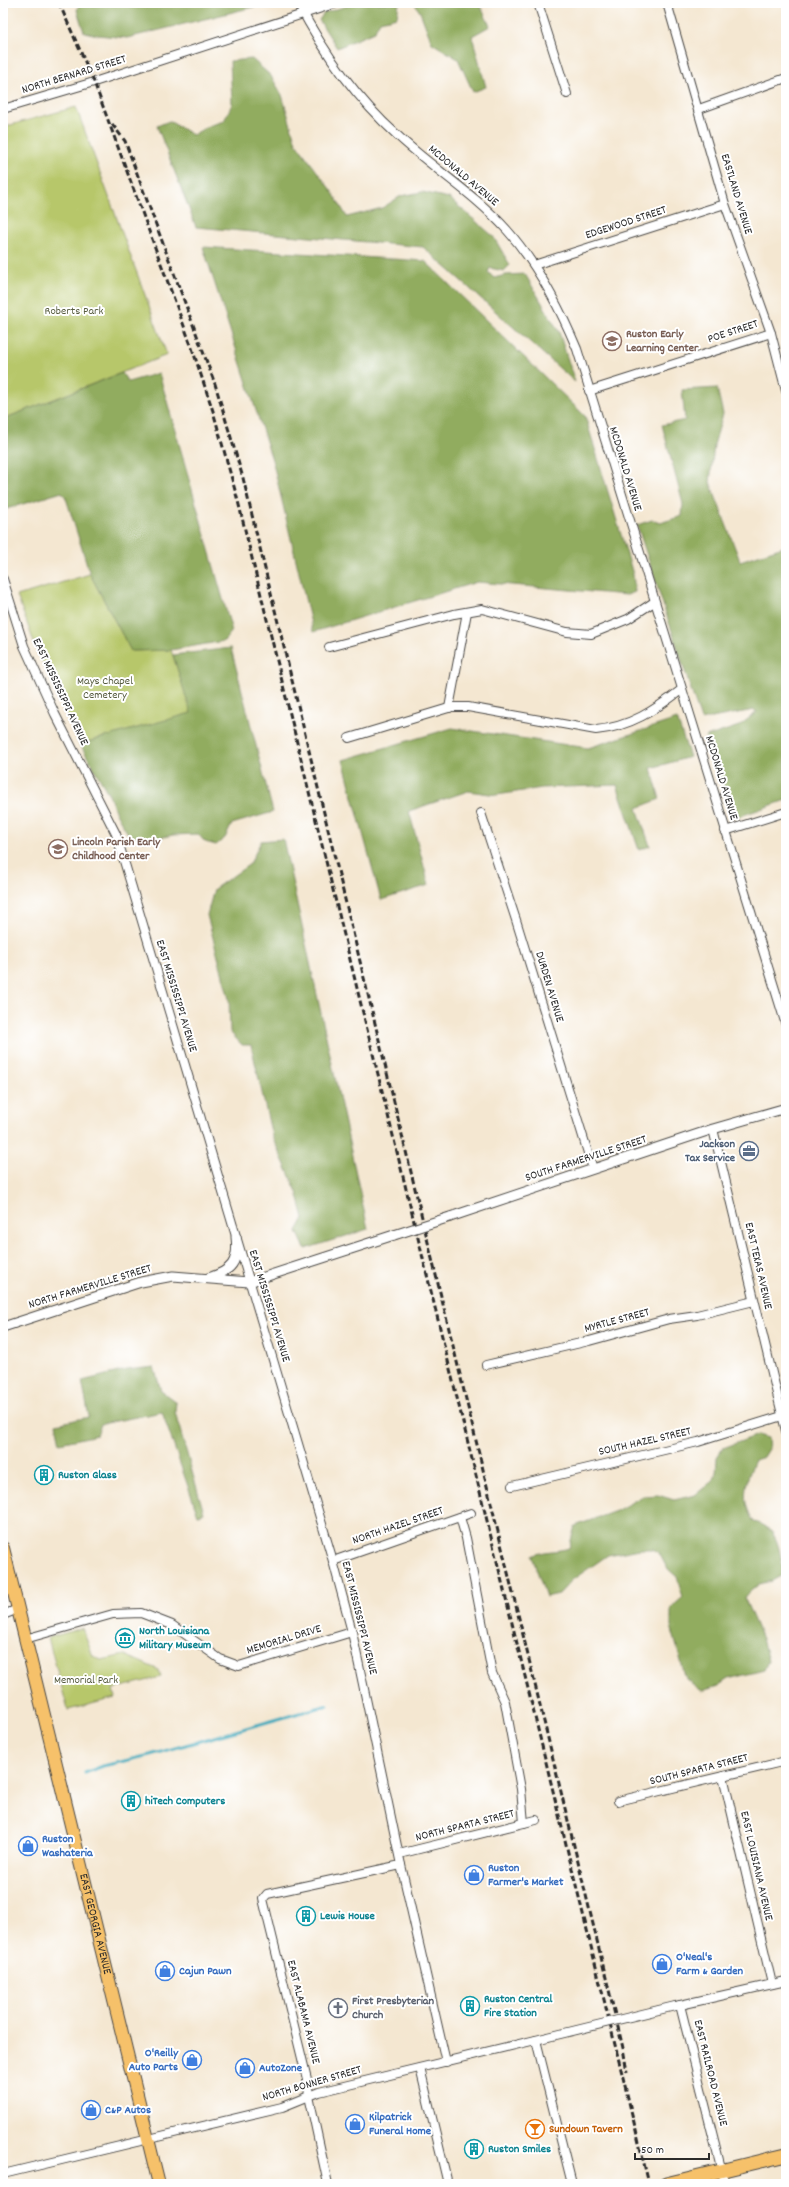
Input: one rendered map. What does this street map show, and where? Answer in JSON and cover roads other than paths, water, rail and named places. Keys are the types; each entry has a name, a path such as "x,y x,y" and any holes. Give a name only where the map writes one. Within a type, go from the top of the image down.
{"highway":[{"path":"666,2184 786,2155"}],"main road":[{"name":"EAST GEORGIA AVENUE","path":"3,1548 159,2184"}],"street":[{"name":"MCDONALD AVENUE","path":"298,3 330,60 363,102 398,136 506,229 534,265 561,311 576,349 724,831 786,1025"},
{"name":"NORTH BERNARD STREET","path":"3,109 152,63 337,3"},
{"path":"538,3 567,94"},
{"name":"EASTLAND AVENUE","path":"667,3 699,109 725,204 771,333 786,391"},
{"path":"699,109 786,78"},
{"name":"EDGEWOOD STREET","path":"534,265 725,204"},
{"name":"POE STREET","path":"589,391 771,333"},
{"name":"EAST MISSISSIPPI AVENUE","path":"3,579 24,646 55,714 116,834 333,1561 352,1632 399,1854 446,2062"},
{"path":"329,647 482,609 567,632 591,634 628,619 654,602"},
{"path":"449,708 467,612"},
{"path":"349,738 449,708 468,706 596,730 615,728 636,720 681,690"},
{"path":"724,831 786,812"},
{"name":"DURDEN AVENUE","path":"481,813 516,920 593,1169"},
{"name":"SOUTH FARMERVILLE STREET","path":"394,1235 713,1129 786,1108"},
{"name":"EAST TEXAS AVENUE","path":"713,1129 786,1431"},
{"name":"NORTH FARMERVILLE STREET","path":"4,1327 141,1282 173,1276 249,1282 394,1235"},
{"path":"204,1279 226,1271 232,1264 237,1254 236,1237"},
{"name":"MYRTLE STREET","path":"486,1365 588,1341 669,1319 697,1315 754,1301"},
{"name":"SOUTH HAZEL STREET","path":"512,1486 698,1442 782,1416"},
{"name":"NORTH HAZEL STREET","path":"333,1561 471,1513"},
{"path":"460,1517 466,1538 492,1673 505,1702 521,1790 524,1823"},
{"path":"3,1615 18,1609"},
{"name":"MEMORIAL DRIVE","path":"25,1639 113,1614 141,1613 172,1625 220,1659 239,1666 352,1632"},
{"name":"SOUTH SPARTA STREET","path":"618,1802 786,1761"},
{"name":"EAST LOUISIANA AVENUE","path":"723,1776 772,1984"},
{"name":"NORTH SPARTA STREET","path":"399,1854 536,1820"},
{"name":"EAST ALABAMA AVENUE","path":"328,2184 309,2096 307,2079 263,1899 268,1894 402,1865"},
{"name":"NORTH BONNER STREET","path":"3,2174 288,2106 309,2096 420,2068 678,2005 786,1981"},
{"name":"EAST RAILROAD AVENUE","path":"678,2005 725,2184"},
{"path":"536,2040 572,2184"},
{"path":"420,2068 448,2184"}],"waterway":[{"path":"85,1773 103,1766 150,1755 328,1705"}],"railway":[{"path":"59,3 94,82 191,345 213,411 238,501 649,2184"},
{"path":"112,124 125,141 215,384 243,478 623,2048 627,2072"}],"place":[{"name":"Ruston Early Learning Center","path":"612,341"},
{"name":"Lincoln Parish Early Childhood Center","path":"58,849"},
{"name":"Jackson Tax Service","path":"749,1151"},
{"name":"Ruston Glass","path":"44,1475"},
{"name":"North Louisiana Military Museum","path":"125,1638"},
{"name":"hiTech Computers","path":"131,1801"},
{"name":"Ruston Washateria","path":"28,1846"},
{"name":"Ruston Farmer's Market","path":"474,1875"},
{"name":"Lewis House","path":"306,1916"},
{"name":"O'Neal's Farm & Garden","path":"662,1964"},
{"name":"Cajun Pawn","path":"165,1971"},
{"name":"Ruston Central Fire Station","path":"470,2006"},
{"name":"First Presbyterian Church","path":"338,2008"},
{"name":"O'Reilly Auto Parts","path":"192,2060"},
{"name":"AutoZone","path":"245,2068"},
{"name":"C&P Autos","path":"91,2110"},
{"name":"Kilpatrick Funeral Home","path":"355,2124"},
{"name":"Sundown Tavern","path":"535,2129"},
{"name":"Ruston Smiles","path":"474,2149"}],"park label":[{"name":"Roberts Park","path":"74,311"},
{"name":"Mays Chapel Cemetery","path":"105,688"},
{"name":"Memorial Park","path":"86,1680"}]}
